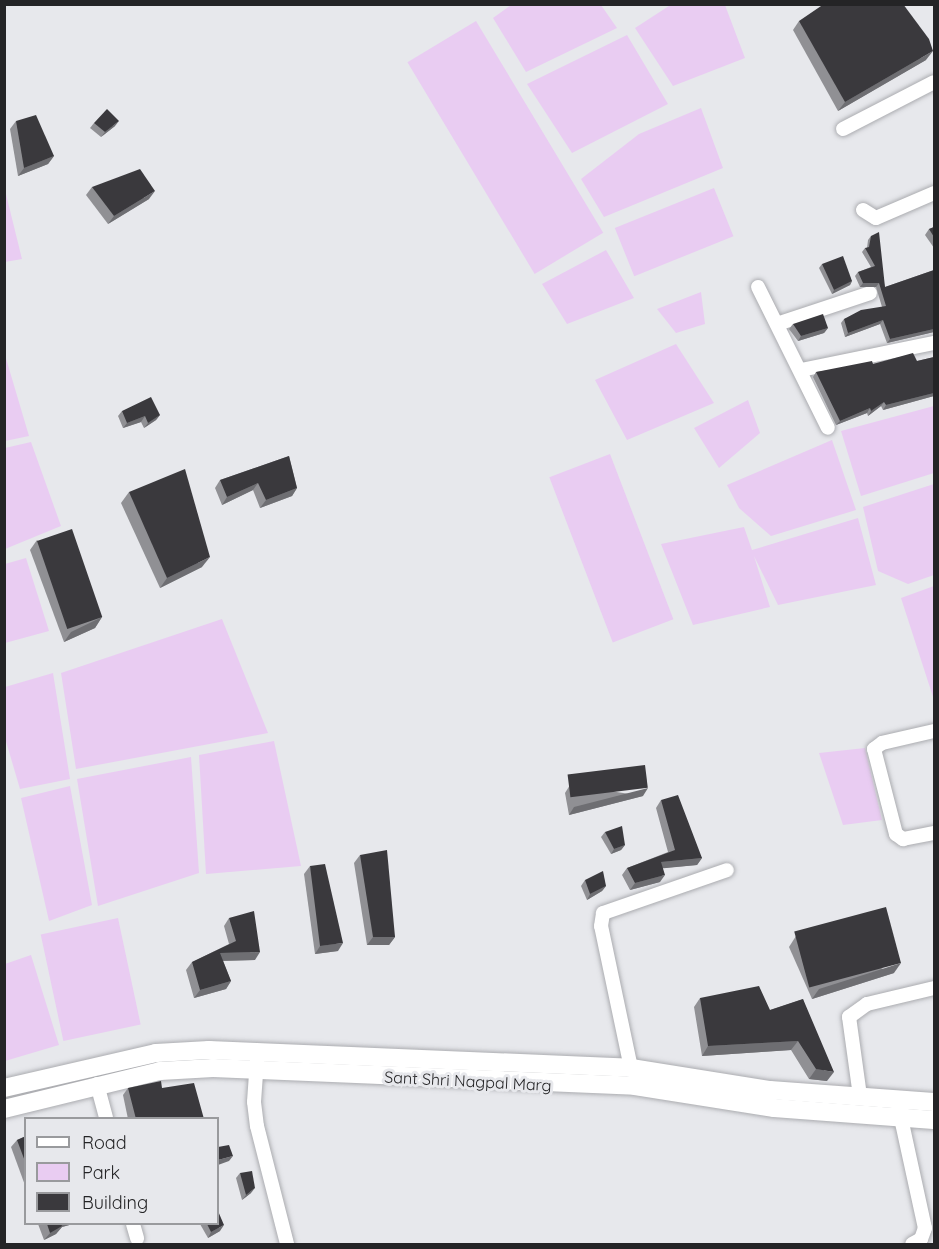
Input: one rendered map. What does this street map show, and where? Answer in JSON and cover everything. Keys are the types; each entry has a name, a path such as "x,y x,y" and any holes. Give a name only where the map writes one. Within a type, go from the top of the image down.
{"street":[{"path":"843,129 934,82"},
{"path":"863,210 876,218 934,193"},
{"path":"758,287 828,428"},
{"path":"777,324 870,293"},
{"path":"801,370 934,343"},
{"path":"934,731 882,743 874,749 897,836 903,839 934,834"},
{"path":"631,1068 601,926 603,913 727,870"},
{"path":"860,1096 848,1022 853,1012 867,1004 934,988"},
{"path":"258,1052 255,1071 256,1126 287,1245"},
{"name":"Sant Shri Nagpal Marg","path":"4,1088 156,1053 258,1052 631,1068 770,1090 860,1096 934,1120"},
{"name":"Sant Shri Nagpal Marg","path":"4,1109 97,1084 160,1071 255,1071 635,1086 774,1108 899,1108 934,1102"},
{"path":"97,1084 105,1117"},
{"path":"899,1108 925,1228 921,1239 912,1245"},
{"path":"133,1225 137,1238"}],"green space":[{"path":"672,4 725,5 745,58 673,86 635,28"},
{"path":"511,5 601,5 617,28 526,72 493,18"},
{"path":"476,21 603,233 535,274 407,62"},
{"path":"627,35 668,104 572,153 527,84"},
{"path":"701,108 723,168 604,217 581,179 639,134"},
{"path":"4,186 22,259 5,262 4,262"},
{"path":"714,188 733,236 634,276 615,228"},
{"path":"606,250 634,298 567,324 542,284"},
{"path":"701,292 705,324 676,333 657,309"},
{"path":"676,344 714,403 627,440 595,380"},
{"path":"5,355 29,436 4,441"},
{"path":"748,400 760,433 719,468 694,428"},
{"path":"934,406 934,473 861,496 841,431"},
{"path":"832,440 856,510 771,536 739,508 727,485"},
{"path":"31,442 61,526 5,549 5,448"},
{"path":"610,454 673,619 613,643 549,477"},
{"path":"934,484 934,575 908,584 878,571 863,507"},
{"path":"858,518 876,585 778,605 754,556 770,607 693,625 661,544 744,527 752,550"},
{"path":"26,558 49,631 5,643 5,564"},
{"path":"934,586 934,700 901,598"},
{"path":"222,619 268,733 76,769 61,673"},
{"path":"53,673 70,779 20,789 5,738 5,687"},
{"path":"274,741 301,866 206,874 199,755"},
{"path":"865,748 882,820 843,825 819,753"},
{"path":"191,757 199,873 98,906 77,779"},
{"path":"70,786 92,905 49,921 21,798"},
{"path":"118,918 141,1025 63,1041 41,934"},
{"path":"31,955 59,1045 5,1061 5,964"}],"building":[{"path":"824,4 903,4 929,39 933,51 845,102 799,21"},
{"path":"107,109 119,121 105,132 94,123"},
{"path":"36,115 54,156 24,168 16,121"},
{"path":"140,169 155,191 114,216 92,187"},
{"path":"934,227 934,237 929,229"},
{"path":"879,232 885,287 934,270 934,329 890,339 883,320 848,333 844,319 861,310 886,306 879,283 863,283 858,272 875,266 865,248 869,247 871,236"},
{"path":"843,256 852,281 834,290 822,264"},
{"path":"823,314 828,328 801,336 793,324"},
{"path":"913,353 917,361 934,357 934,393 886,405 884,402 871,411 870,408 840,421 816,372 872,361 873,364"},
{"path":"151,397 160,415 148,423 145,416 127,423 122,411"},
{"path":"289,456 297,488 266,500 258,483 227,497 220,480"},
{"path":"185,469 210,557 167,578 129,492"},
{"path":"72,529 102,617 67,629 37,541"},
{"path":"645,765 648,788 570,797 568,775"},
{"path":"678,795 702,858 661,862 665,875 635,883 627,868 675,850 661,800"},
{"path":"622,826 625,845 614,849 605,832"},
{"path":"387,850 395,937 373,937 360,855"},
{"path":"325,864 343,943 320,946 310,866"},
{"path":"603,871 606,886 590,894 585,880"},
{"path":"886,907 901,963 809,988 794,932"},
{"path":"254,911 260,952 220,953 231,981 200,990 192,962 236,941 229,918"},
{"path":"759,986 770,1010 803,999 834,1072 816,1069 798,1041 708,1046 700,998"},
{"path":"161,1081 162,1088 194,1083 203,1117 135,1117 128,1088"},
{"path":"24,1137 24,1159 17,1140"},
{"path":"229,1145 233,1156 219,1160 219,1147"},
{"path":"252,1171 255,1188 246,1195 240,1173"},
{"path":"219,1213 224,1225 211,1232 208,1225 219,1225"},
{"path":"47,1225 62,1225 62,1226 50,1233"}]}
